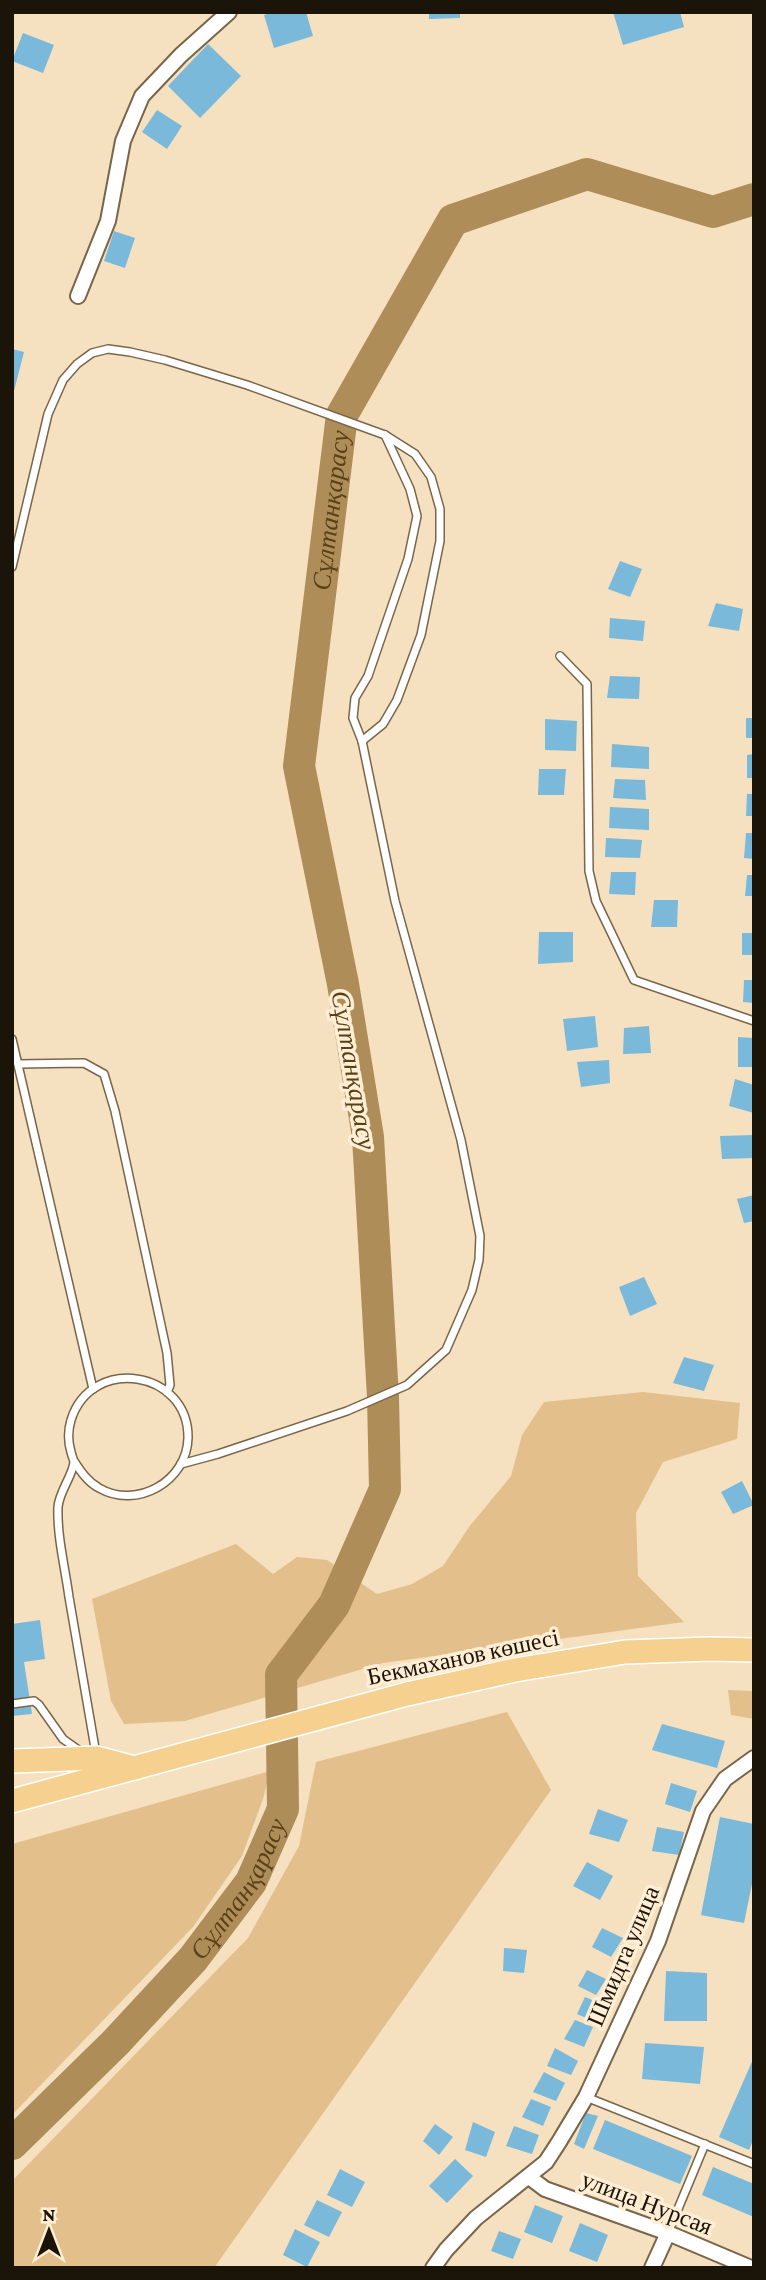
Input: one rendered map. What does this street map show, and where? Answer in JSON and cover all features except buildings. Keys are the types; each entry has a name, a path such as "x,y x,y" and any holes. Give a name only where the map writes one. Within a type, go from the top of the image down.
{"main road":[{"name":"Бекмаханов көшесі","path":"96,1769 135,1768 407,1694 515,1670 625,1652 754,1650"},
{"path":"12,1761 96,1769"},
{"path":"12,1801 96,1769"}],"street":[{"path":"78,296 108,221 123,141 142,96 181,55 229,12"},
{"name":"Шмидта улица","path":"433,2268 476,2218 546,2162 586,2097 658,1941 704,1811 725,1779 754,1758"},
{"name":"улица Нурсая","path":"530,2176 545,2189 668,2233 751,2268"},
{"path":"652,2268 668,2233"}],"lane":[{"path":"12,567 48,414 63,380 77,364 92,353 108,349 165,360 247,385 385,435 415,453 431,477 440,509 440,541 421,635 397,700 383,724 362,741"},
{"path":"181,1464 348,1411 407,1385 446,1350 472,1290 479,1260 480,1236 461,1140 395,901 362,741 353,718 355,698 368,676 404,572 417,516 410,489 385,435"},
{"path":"560,656 587,684 589,871 596,901 634,980 754,1021"},
{"path":"12,1039 93,1389"},
{"path":"18,1064 84,1063 104,1074 115,1111 167,1353 170,1385 167,1392"},
{"path":"131,1377 144,1379 167,1392 176,1401 187,1425 186,1452 181,1464 164,1484 140,1495 127,1496 101,1490 90,1482 74,1461 70,1448 71,1422 83,1398 93,1389 118,1378 131,1377"},
{"path":"74,1461 58,1504 60,1541 96,1769"},
{"path":"12,1704 34,1701 71,1746 96,1769"},
{"path":"586,2097 754,2164"},
{"path":"668,2233 705,2144"}],"shaded area":[{"path":"643,1392 740,1403 737,1439 663,1462 636,1513 638,1576 684,1622 383,1663 185,1721 124,1724 111,1701 92,1599 236,1544 273,1574 297,1557 327,1560 377,1594 412,1584 443,1566 469,1527 511,1476 522,1435 544,1402"},
{"path":"728,1690 754,1691 754,1719 731,1715"},
{"path":"507,1712 551,1790 214,2268 12,2268 12,2181 248,1938 299,1846 316,1762"},
{"path":"270,1771 263,1799 242,1856 193,1927 12,2115 12,1844"}],"waterway":[{"name":"Сұлтанқарасу","path":"12,2144 116,2042 193,1959 251,1882 283,1809 281,1675 334,1605 385,1489 383,1397 368,1137 343,984 299,766 342,415 453,220 587,174 713,212 754,199"}]}
